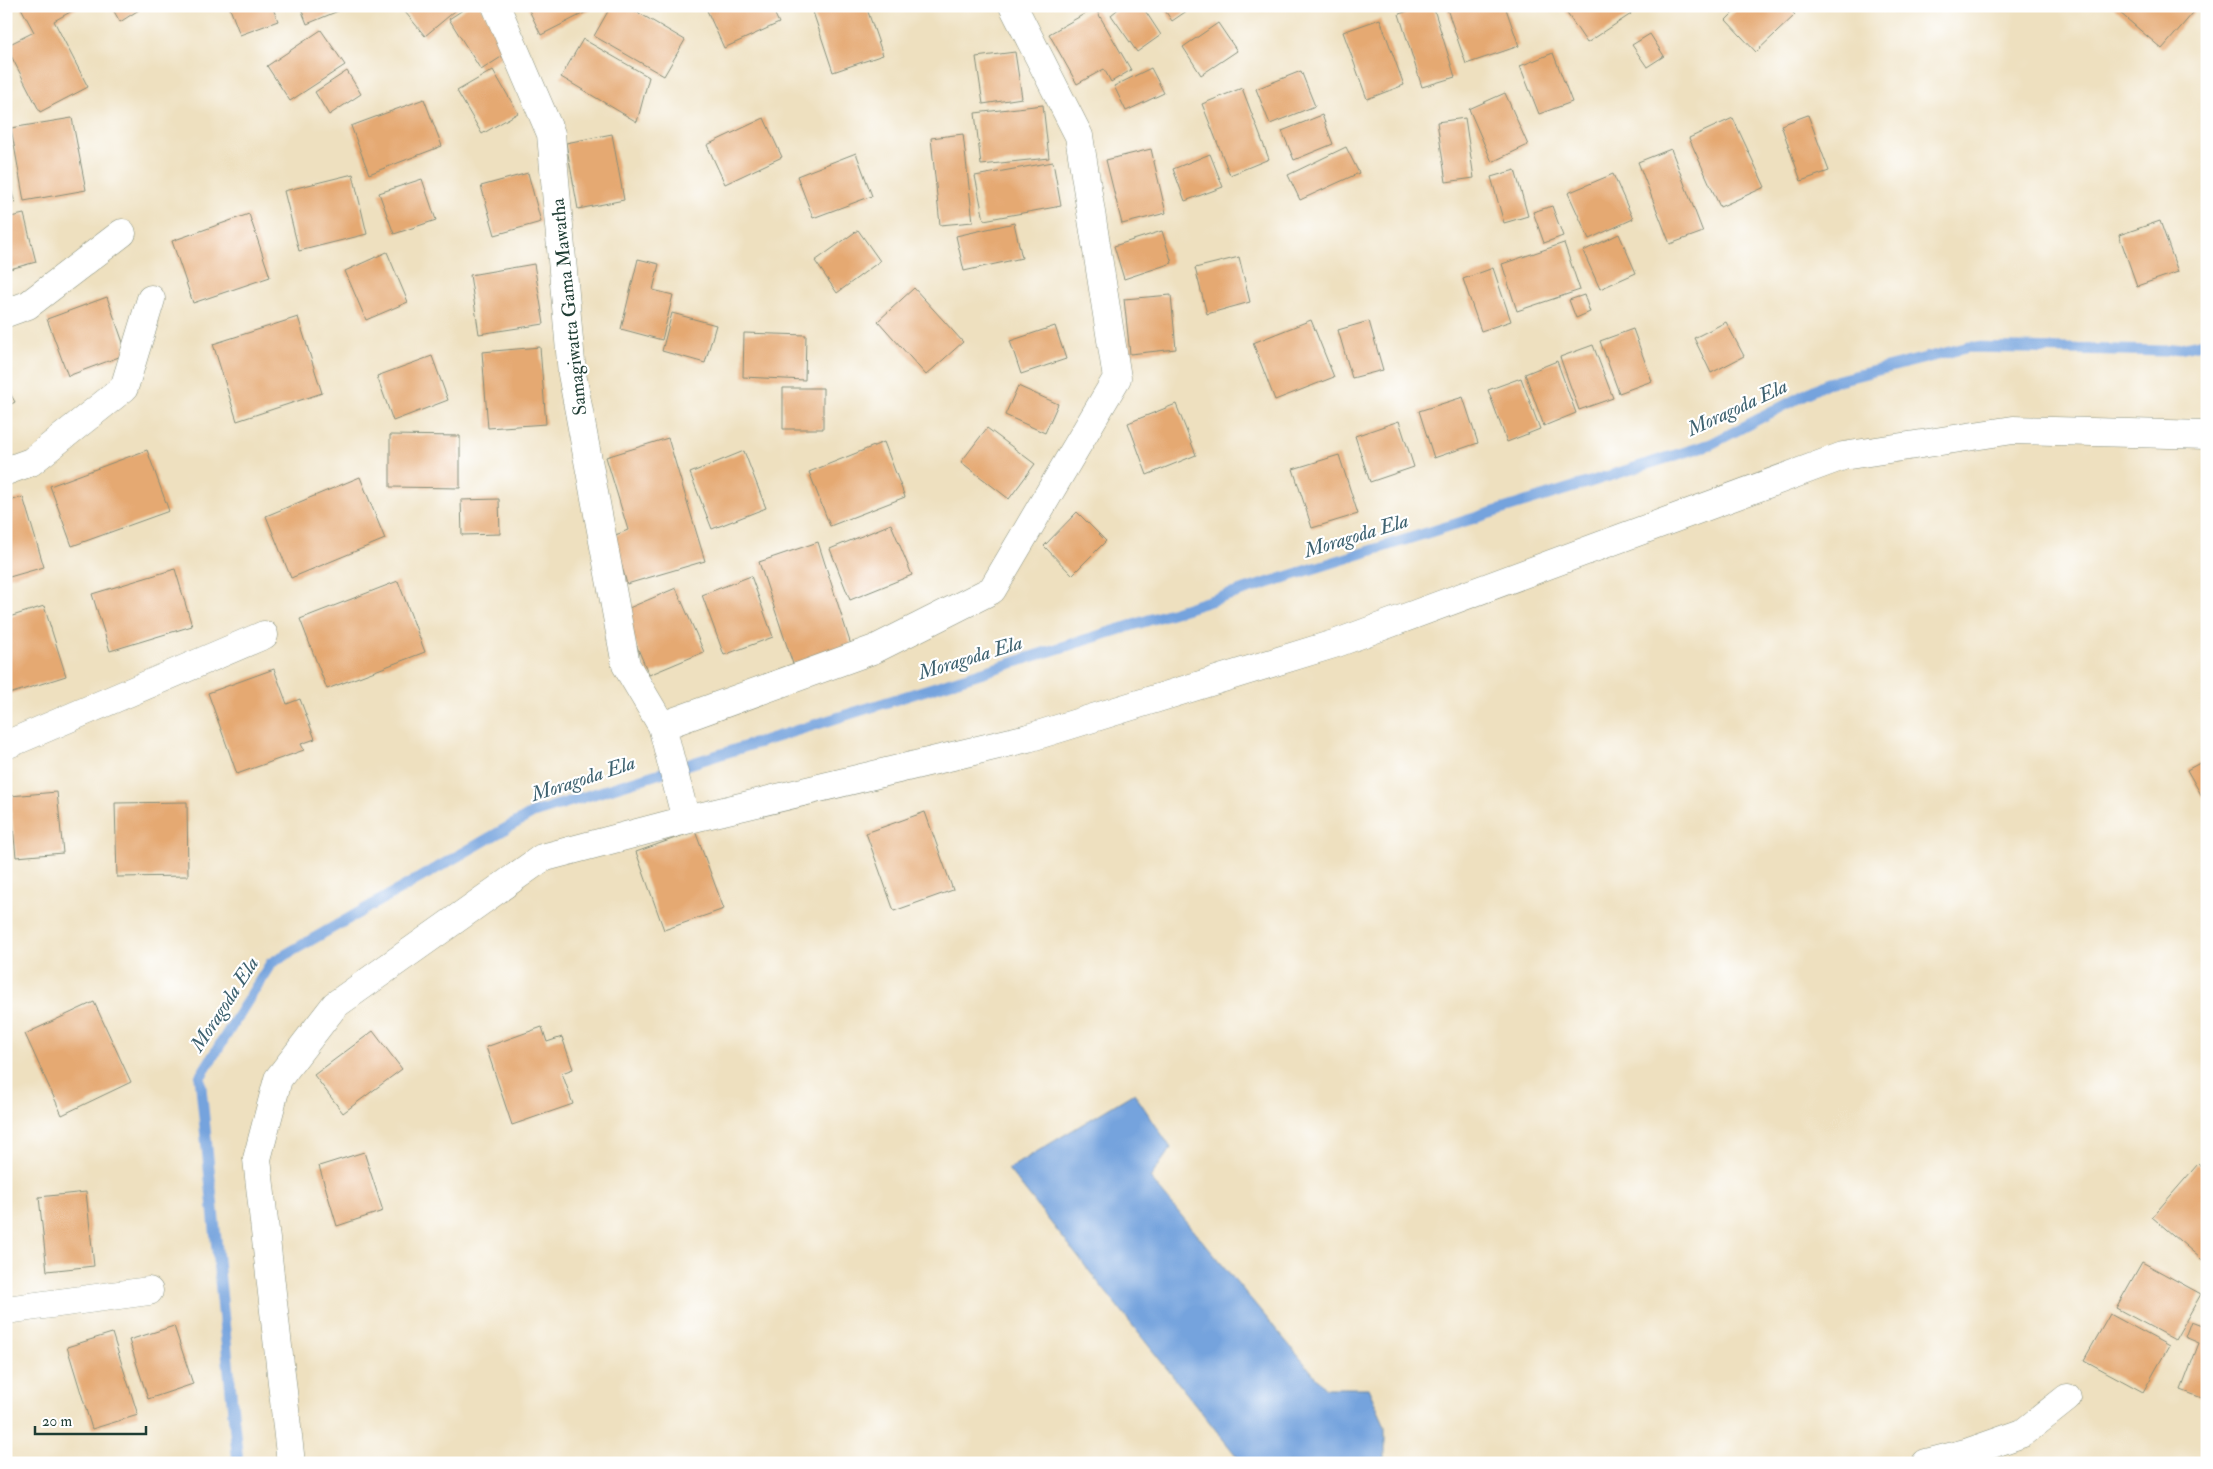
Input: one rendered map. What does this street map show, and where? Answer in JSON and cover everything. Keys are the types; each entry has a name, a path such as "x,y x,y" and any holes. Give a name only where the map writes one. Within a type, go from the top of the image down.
{"street":[{"name":"Samagiwatta Gama Mawatha","path":"496,6 551,134 572,374 624,655 626,665 662,726 686,820"},
{"path":"662,726 875,649 992,590 1117,378 1079,136 1013,6"},
{"path":"6,313 28,305 122,233"},
{"path":"6,471 31,462 124,388 151,299"},
{"path":"292,1463 257,1159 278,1079 335,1005 542,858 686,820 1028,738 1337,643 1843,456 2013,430 2207,435"},
{"path":"6,745 264,635"},
{"path":"6,1310 149,1291"},
{"path":"1926,1463 1969,1452 2023,1433 2068,1398"}],"water":[{"path":"1134,1093 1171,1148 1150,1178 1325,1388 1368,1388 1385,1426 1385,1458 1374,1463 1242,1463 1008,1169"}],"building":[{"path":"20,6 81,6 54,21 88,87 40,112 6,46 34,32"},
{"path":"111,6 145,6 120,22"},
{"path":"229,6 272,6 278,21 240,35"},
{"path":"300,6 350,6 307,24"},
{"path":"400,6 461,6 425,36"},
{"path":"469,6 480,6 509,52 481,70 449,19"},
{"path":"527,6 589,6 590,10 541,35"},
{"path":"611,6 627,6 685,40 664,76 594,36"},
{"path":"705,6 771,6 779,23 724,48"},
{"path":"811,6 866,6 883,55 833,72"},
{"path":"1122,6 1142,6 1161,35 1137,52 1111,15"},
{"path":"1162,6 1194,6 1172,21"},
{"path":"1423,6 1433,6 1455,77 1422,87 1399,14"},
{"path":"1446,6 1505,6 1519,46 1466,64"},
{"path":"1562,6 1626,6 1631,14 1587,43"},
{"path":"1740,6 1787,6 1795,15 1756,52 1726,20"},
{"path":"2112,6 2199,6 2162,49"},
{"path":"1095,8 1131,70 1111,82 1104,69 1077,84 1049,34"},
{"path":"1380,19 1404,85 1367,99 1343,32"},
{"path":"1218,23 1237,51 1201,75 1183,47"},
{"path":"321,30 345,65 290,101 267,66"},
{"path":"1650,34 1664,56 1647,67 1632,45"},
{"path":"583,39 649,77 637,122 561,77"},
{"path":"1015,52 1022,98 983,104 976,57"},
{"path":"1553,53 1572,102 1539,114 1520,66"},
{"path":"1151,68 1164,93 1126,111 1114,86"},
{"path":"493,70 518,113 482,134 457,91"},
{"path":"347,71 361,94 329,115 315,92"},
{"path":"1301,71 1315,106 1270,124 1256,89"},
{"path":"1242,88 1269,159 1230,175 1202,104"},
{"path":"1505,93 1528,145 1492,162 1469,109"},
{"path":"424,99 442,146 369,174 351,126"},
{"path":"1043,105 1049,158 981,165 975,113"},
{"path":"1322,115 1333,144 1294,160 1282,131"},
{"path":"1808,115 1829,171 1801,181 1781,125"},
{"path":"72,118 86,190 24,201 11,128"},
{"path":"764,118 782,157 725,184 707,145"},
{"path":"1465,118 1474,178 1446,182 1437,122"},
{"path":"1733,118 1765,187 1720,207 1689,138"},
{"path":"612,134 624,200 578,209 566,143"},
{"path":"963,134 973,222 940,225 931,138"},
{"path":"1346,147 1359,173 1300,200 1288,175"},
{"path":"1151,149 1166,213 1122,224 1106,160"},
{"path":"1671,149 1703,232 1670,244 1638,162"},
{"path":"856,153 872,196 813,218 797,176"},
{"path":"1210,154 1223,187 1185,201 1173,169"},
{"path":"1053,162 1061,206 984,220 975,176"},
{"path":"1515,170 1528,216 1504,223 1491,177"},
{"path":"6,173 15,203 6,205"},
{"path":"528,173 541,222 495,235 481,186"},
{"path":"353,174 367,234 299,251 284,191"},
{"path":"1613,174 1633,219 1589,239 1568,193"},
{"path":"422,179 436,220 394,234 379,193"},
{"path":"1552,206 1563,236 1544,243 1533,212"},
{"path":"24,214 36,262 6,270 6,218"},
{"path":"249,214 270,277 193,303 172,241"},
{"path":"2160,221 2178,272 2137,286 2119,235"},
{"path":"1014,223 1022,258 964,271 956,236"},
{"path":"858,230 880,261 837,293 815,261"},
{"path":"1162,231 1172,263 1124,279 1114,246"},
{"path":"1619,234 1636,273 1600,289 1583,251"},
{"path":"1564,243 1580,290 1517,311 1502,264"},
{"path":"387,252 408,302 366,320 345,271"},
{"path":"1239,257 1250,302 1207,314 1195,268"},
{"path":"638,259 659,264 653,290 673,295 662,340 621,329"},
{"path":"534,264 544,324 479,334 470,275"},
{"path":"1493,268 1511,321 1481,331 1463,279"},
{"path":"914,288 963,342 926,375 878,321"},
{"path":"1171,295 1176,349 1130,354 1124,299"},
{"path":"1584,295 1590,312 1576,318 1569,300"},
{"path":"107,297 127,354 68,376 47,319"},
{"path":"672,313 716,325 705,363 662,351"},
{"path":"298,317 322,393 237,421 213,344"},
{"path":"1311,320 1334,377 1275,400 1253,343"},
{"path":"1369,321 1383,370 1352,378 1338,330"},
{"path":"1726,322 1744,356 1711,373 1694,338"},
{"path":"1055,326 1066,359 1021,374 1010,341"},
{"path":"1633,329 1652,381 1619,393 1600,341"},
{"path":"744,333 806,335 805,380 743,377"},
{"path":"1593,345 1613,398 1579,410 1560,357"},
{"path":"540,347 546,424 488,428 482,352"},
{"path":"432,356 448,400 393,421 377,376"},
{"path":"1557,361 1576,413 1544,426 1525,374"},
{"path":"1521,378 1540,429 1507,442 1488,390"},
{"path":"6,386 15,402 6,407"},
{"path":"1018,386 1058,404 1045,433 1005,415"},
{"path":"783,388 823,388 823,429 783,429"},
{"path":"1463,397 1478,443 1434,458 1419,411"},
{"path":"1176,404 1196,455 1147,475 1128,423"},
{"path":"1399,421 1414,467 1370,482 1355,436"},
{"path":"987,428 1035,464 1009,499 961,462"},
{"path":"390,435 460,436 460,488 390,487"},
{"path":"668,438 705,561 627,584 613,536 628,530 606,457"},
{"path":"884,442 905,497 830,526 809,472"},
{"path":"147,450 169,511 72,546 50,486"},
{"path":"744,451 766,508 712,529 690,473"},
{"path":"1339,455 1358,514 1312,528 1293,469"},
{"path":"360,477 385,539 291,578 266,516"},
{"path":"23,497 44,567 6,578 6,502"},
{"path":"499,499 500,534 462,535 461,500"},
{"path":"1077,512 1106,541 1072,575 1044,546"},
{"path":"891,524 912,575 850,600 830,549"},
{"path":"818,542 851,645 793,664 759,562"},
{"path":"175,569 192,626 110,651 92,594"},
{"path":"751,576 773,637 724,655 702,595"},
{"path":"398,581 425,652 327,689 300,619"},
{"path":"676,588 704,652 649,675 622,611"},
{"path":"44,606 66,676 6,695 6,618"},
{"path":"274,669 287,704 300,699 315,739 301,744 304,750 237,774 208,693"},
{"path":"2207,759 2207,805 2187,770"},
{"path":"57,792 63,853 16,857 10,796"},
{"path":"187,802 188,876 117,877 115,803"},
{"path":"925,812 953,890 894,911 866,833"},
{"path":"695,831 724,909 664,930 636,852"},
{"path":"94,1002 131,1082 62,1115 25,1034"},
{"path":"542,1027 547,1042 562,1037 573,1069 562,1073 573,1104 512,1125 486,1047"},
{"path":"373,1031 402,1069 343,1113 314,1075"},
{"path":"364,1152 383,1211 337,1226 319,1166"},
{"path":"2198,1164 2207,1171 2207,1264 2152,1217"},
{"path":"86,1192 94,1266 47,1271 39,1197"},
{"path":"2142,1262 2201,1294 2175,1340 2116,1308"},
{"path":"2110,1314 2169,1346 2143,1392 2084,1360"},
{"path":"2191,1321 2207,1327 2207,1400 2181,1390 2199,1343 2185,1337"},
{"path":"174,1326 193,1384 148,1399 129,1340"},
{"path":"112,1333 138,1415 92,1429 67,1347"}],"waterway":[{"name":"Moragoda Ela","path":"238,1463 200,1077 271,963 533,813 1711,444 1827,383 1969,347 2166,351 2207,342"}]}
